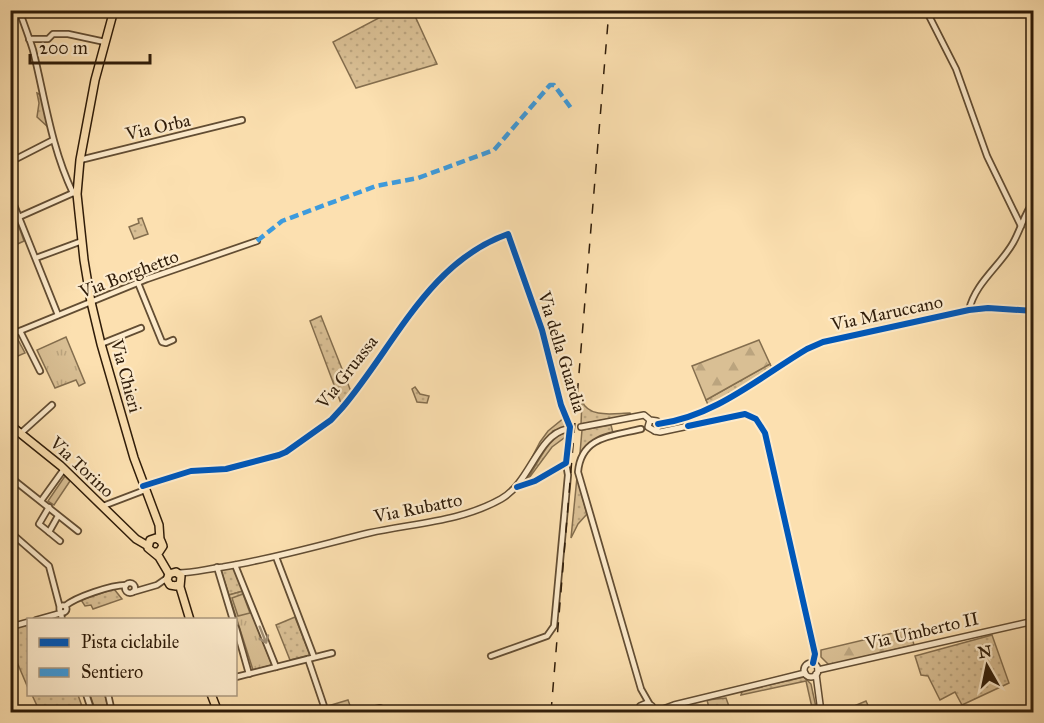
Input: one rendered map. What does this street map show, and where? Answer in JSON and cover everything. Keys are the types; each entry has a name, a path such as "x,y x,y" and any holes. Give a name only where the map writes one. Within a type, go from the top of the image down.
{"main road":[{"name":"Via Chieri","path":"114,10 95,80 75,193 91,302 101,344 144,488 159,525 153,541 162,543 163,554 174,579"},
{"name":"Via Torino","path":"10,425 64,469 131,533 153,541"},
{"path":"153,541 149,549 154,552 174,579 188,618"},
{"path":"154,552 162,548"},
{"path":"213,696 218,712"}],"street":[{"path":"19,10 29,39 53,140 75,193 19,217"},
{"path":"926,10 956,69 987,156 1021,226"},
{"path":"29,39 48,39 53,34 68,33 105,42"},
{"name":"Via Orba","path":"80,160 242,120"},
{"path":"10,162 53,140"},
{"path":"10,195 58,315"},
{"path":"969,310 979,287 1004,257 1034,201"},
{"name":"Via della Guardia","path":"492,656 547,636 554,626 568,475 566,463 570,427 561,405 542,330 508,234"},
{"name":"Via Gruassa","path":"103,506 191,471 226,469 286,452 331,420 342,408 406,320 455,264 508,234"},
{"path":"36,258 82,241"},
{"name":"Via Borghetto","path":"15,333 138,283 257,241"},
{"path":"138,283 162,342 173,340"},
{"name":"Via Maruccano","path":"658,424 689,418 711,409 807,349 823,342 969,310 988,308 1034,311"},
{"path":"10,321 15,333 40,371"},
{"path":"101,344 141,328"},
{"path":"21,433 52,405"},
{"path":"650,420 648,427 660,432 745,414 760,423 765,433 815,656 813,673 820,712"},
{"path":"581,427 644,415 650,420 657,421 655,431"},
{"name":"Via Rubatto","path":"174,579 195,572 276,557 370,533 468,514 502,498 517,487 549,438 557,431 567,429"},
{"path":"641,429 593,442 585,448 578,472 641,689 652,709"},
{"path":"517,487 535,481 566,463"},
{"path":"41,501 64,469"},
{"path":"10,477 78,531"},
{"path":"49,507 39,524 60,541"},
{"path":"49,532 58,516"},
{"path":"10,532 49,566 63,618"},
{"path":"276,557 314,657"},
{"path":"235,564 276,667"},
{"path":"217,567 232,618"},
{"path":"125,588 128,593 174,579"},
{"path":"41,618 61,609 73,600 111,588 125,588 130,583 134,590"},
{"name":"Via Umberto II","path":"639,709 674,705 1034,621"},
{"path":"10,627 27,622"},
{"path":"237,632 249,674"},
{"path":"237,677 332,653"},
{"path":"308,659 326,712"},
{"path":"813,663 807,664 813,673"},
{"path":"639,709 641,689"},
{"path":"87,696 92,712"},
{"path":"108,696 112,712"},
{"path":"365,712 381,710"}],"green space":[{"path":"392,11 419,11 415,16 437,64 356,88 333,42"},
{"path":"37,93 41,95 48,127 37,117 39,103"},
{"path":"142,218 148,234 134,239 129,227 139,223 138,219"},
{"path":"17,221 24,241 11,247 11,224"},
{"path":"321,316 352,394 342,406 310,321"},
{"path":"16,336 25,353 11,359 11,339"},
{"path":"66,337 85,383 79,386 76,380 55,388 37,350"},
{"path":"759,340 770,364 706,400 692,366"},
{"path":"770,364 772,368 709,407 706,400"},
{"path":"415,387 420,394 429,396 427,403 417,402 412,389"},
{"path":"582,401 585,407 597,413 630,413 631,415 581,424"},
{"path":"564,418 568,426 553,431 529,463 548,431"},
{"path":"611,425 613,433 594,440 580,453 582,430"},
{"path":"568,431 568,435 552,447 529,478 530,480 539,475 539,477 527,482 526,480 548,445 560,434"},
{"path":"65,476 70,481 54,505 48,501"},
{"path":"577,477 587,514 578,524 571,538"},
{"path":"235,567 243,591 229,595 221,570"},
{"path":"114,589 122,599 93,609 91,605 85,606 81,600"},
{"path":"243,591 272,665 253,670 229,595"},
{"path":"243,594 250,613 238,616 232,598"},
{"path":"295,617 310,655 290,660 276,625"},
{"path":"27,624 27,686 11,648 10,629"},
{"path":"910,629 914,645 829,665 821,657 821,650"},
{"path":"992,635 1009,683 962,705 955,692 940,700 928,676 921,675 915,656"},
{"path":"804,677 811,684 817,712 813,712 806,681 741,695 742,691"},
{"path":"32,696 78,696 84,712 40,712"},
{"path":"90,696 105,696 109,712 96,712"},
{"path":"726,698 731,712 710,712 707,700"},
{"path":"348,700 352,711 331,712 328,706"},
{"path":"866,701 871,712 840,712"}],"railway":[{"path":"551,712 609,10"}],"marked path":[{"path":"257,241 282,221 376,186 418,178 494,150 550,85 554,85 571,108"}],"cycle path":[{"path":"143,486 191,471 226,469 286,452 331,420 342,408 434,285 456,264 480,247 508,234 542,330 561,405 570,427 566,463 535,481 517,487"},
{"path":"658,424 679,420 717,405 807,349 823,342 969,310 988,308 1034,311"},
{"path":"688,426 745,414 756,419 765,433 815,654 813,663"}]}
